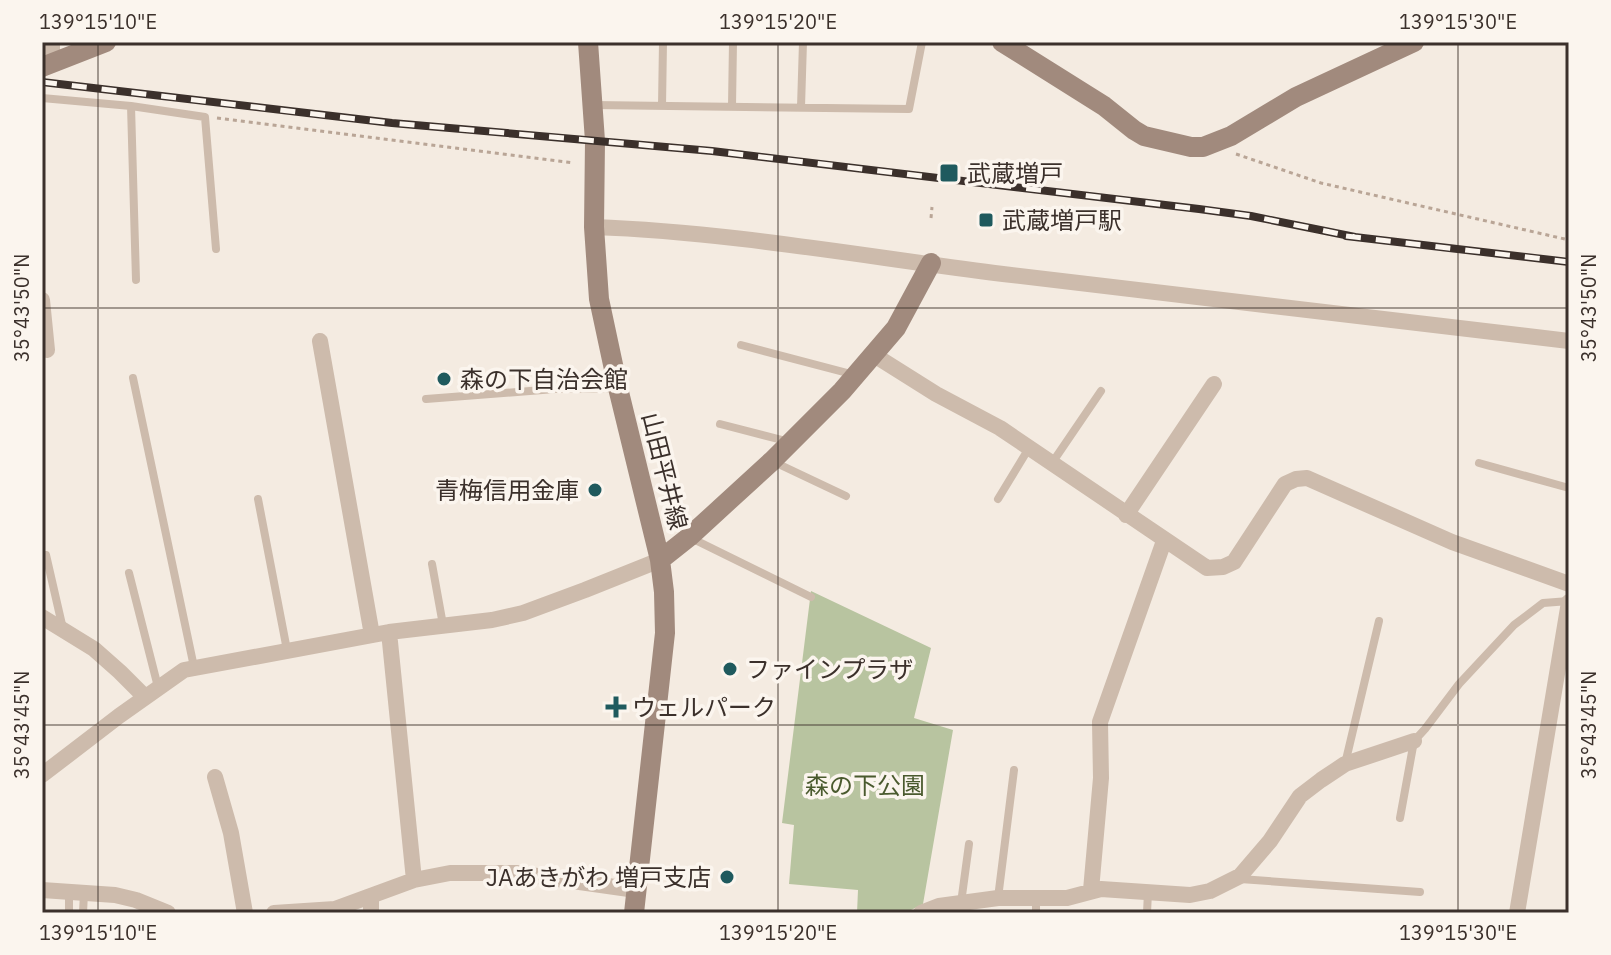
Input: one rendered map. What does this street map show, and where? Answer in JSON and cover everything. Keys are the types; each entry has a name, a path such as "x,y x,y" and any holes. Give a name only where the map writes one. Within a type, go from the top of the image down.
{"main road":[{"path":"49,57 106,42"},
{"name":"山田平井線","path":"588,42 595,147 594,227 599,299 660,560 664,592 665,633 634,913"},
{"path":"1002,42 1104,106 1144,136 1203,147 1231,136 1296,97 1414,42"},
{"path":"660,560 772,461 856,375 896,328 931,263"}],"street":[{"path":"594,227 734,238 1569,341"},
{"path":"42,300 47,350"},
{"path":"320,341 380,633 414,880"},
{"path":"874,355 936,394 1000,428 1207,568 1223,567 1234,562 1285,484 1307,478 1452,542 1569,584"},
{"path":"1126,515 1214,384"},
{"path":"1091,890 1101,778 1100,722 1164,541"},
{"path":"42,775 184,670 380,633 492,620 523,613 660,560"},
{"path":"1517,913 1569,602"},
{"path":"42,617 94,649 120,672 152,692"},
{"path":"1550,714 1569,717"},
{"path":"921,913 998,898 1036,906 1101,889 1149,891 1162,895 1210,891 1240,876 1270,841 1300,796 1321,780 1345,764 1414,741"},
{"path":"215,777 231,833 245,913"},
{"path":"274,913 371,905 414,880 450,873 516,873 636,890"},
{"path":"42,890 115,895 168,913"}],"lane":[{"path":"662,106 663,42"},
{"path":"732,106 733,42"},
{"path":"801,107 803,42"},
{"path":"593,105 909,109 922,42"},
{"path":"42,98 205,117 216,249"},
{"path":"131,106 136,280"},
{"path":"741,345 856,375"},
{"path":"133,378 194,667"},
{"path":"426,399 555,389 618,388"},
{"path":"1051,463 1101,391"},
{"path":"720,424 791,442"},
{"path":"998,499 1029,448"},
{"path":"772,461 846,496"},
{"path":"1479,463 1569,488"},
{"path":"258,499 287,650"},
{"path":"689,537 811,597"},
{"path":"46,555 63,630"},
{"path":"432,564 443,625"},
{"path":"129,573 152,692"},
{"path":"1400,818 1414,741 1459,684 1514,625 1543,603 1569,602"},
{"path":"1345,764 1379,621"},
{"path":"998,898 1014,770"},
{"path":"961,903 969,844"},
{"path":"1235,878 1420,892"},
{"path":"1147,913 1149,891"},
{"path":"69,913 76,893"},
{"path":"76,893 83,913"}],"path":[{"path":"205,117 594,166"},
{"path":"1265,165 1321,183 1569,240"},
{"path":"931,218 932,207"}],"green space":[{"name":"森の下公園","path":"811,591 931,648 914,718 953,730 923,904 905,913 857,913 858,890 789,884 794,825 782,823"}],"railway":[{"path":"42,82 392,123 712,151 1199,209 1355,237"},
{"path":"1346,236 1569,262"}],"place":[{"name":"武蔵増戸","path":"949,173"},
{"name":"武蔵増戸駅","path":"986,220"},
{"name":"森の下自治会館","path":"444,379"},
{"name":"青梅信用金庫","path":"595,490"},
{"name":"ファインプラザ","path":"730,669"},
{"name":"ウェルパーク","path":"616,707"},
{"name":"JAあきがわ 増戸支店","path":"727,877"}]}
